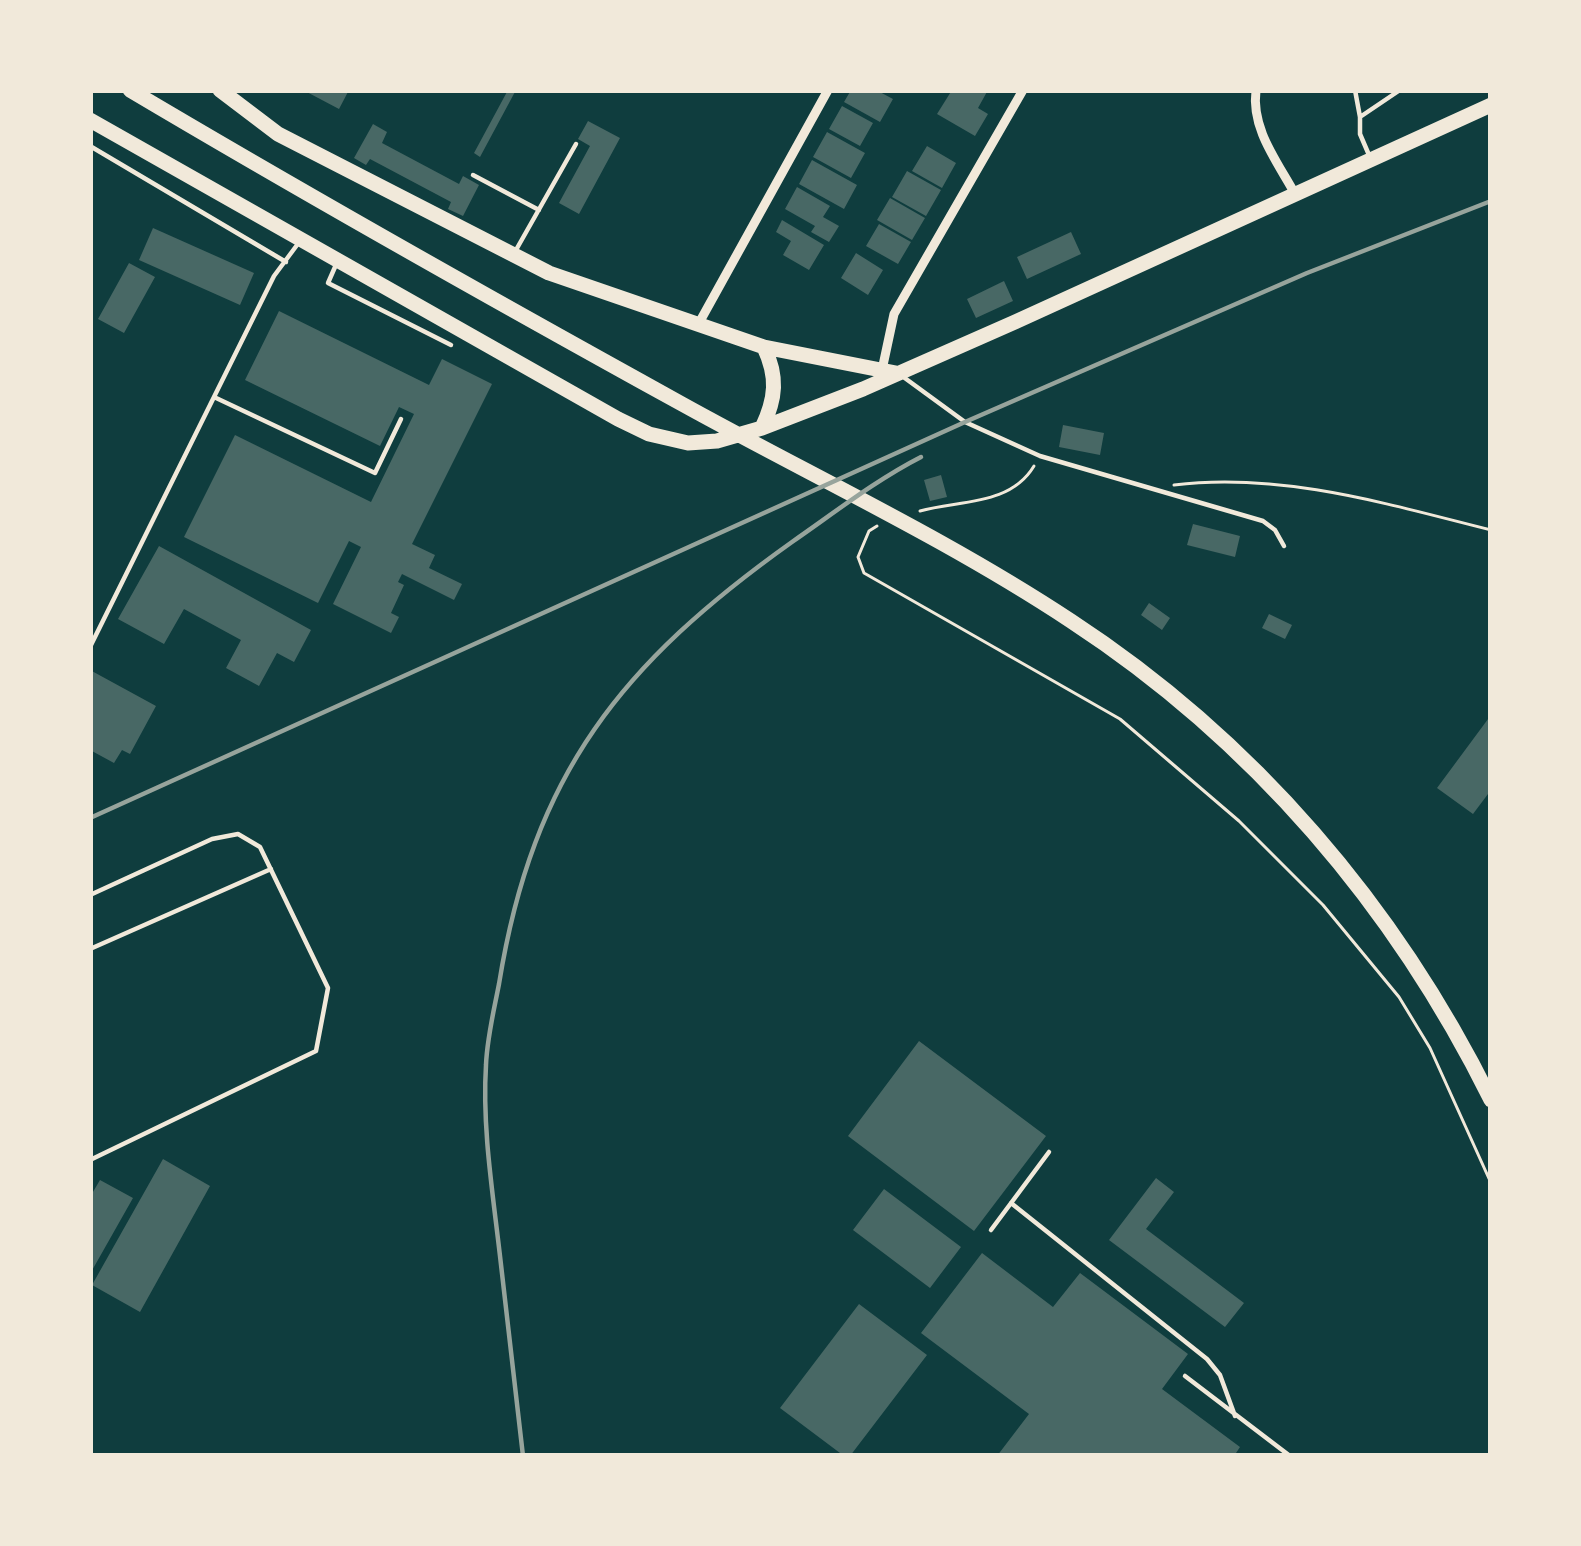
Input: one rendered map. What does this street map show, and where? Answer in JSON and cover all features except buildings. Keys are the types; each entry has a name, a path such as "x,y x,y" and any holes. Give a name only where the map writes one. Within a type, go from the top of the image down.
{"main road":[{"path":"130,90 682,404 941,543 1111,648 1214,730 1276,790 1340,863 1403,946 1491,1100"},
{"path":"220,90 278,134 549,273 764,347 890,372"},
{"path":"90,120 649,434 688,443 717,441 762,428 1491,105"},
{"path":"762,428 776,379 764,347"}],"street":[{"path":"699,322 828,90"},
{"path":"890,372 894,314 1023,90"},
{"path":"1256,90 1254,110 1262,136 1295,195"}],"lane":[{"path":"1355,90 1360,134 1372,160"},
{"path":"1360,117 1400,90"},
{"path":"513,255 576,144"},
{"path":"90,146 286,262"},
{"path":"473,175 539,210"},
{"path":"90,647 274,276 300,242"},
{"path":"337,262 328,283 451,345"},
{"path":"890,372 965,422 1040,456 1263,521 1284,546"},
{"path":"214,398 375,473 401,419"},
{"path":"90,896 212,839 238,834 260,847 328,988 316,1052 90,1160"},
{"path":"90,949 271,869"},
{"path":"991,1229 1049,1152"},
{"path":"1011,1203 1207,1359 1220,1375 1235,1416"},
{"path":"1185,1376 1289,1456"}],"path":[{"path":"906,515 974,504 1024,482 1040,456"},
{"path":"1150,488 1208,481 1295,486 1491,530"},
{"path":"884,522 868,531 858,556 864,573 1120,719 1239,821 1323,905 1399,997 1420,1031 1491,1183"}],"railway":[{"path":"90,818 965,422 1307,273 1491,201"},
{"path":"523,1456 485,1089 488,1045 514,909 535,843 594,729 679,632 792,542 921,457"}]}
